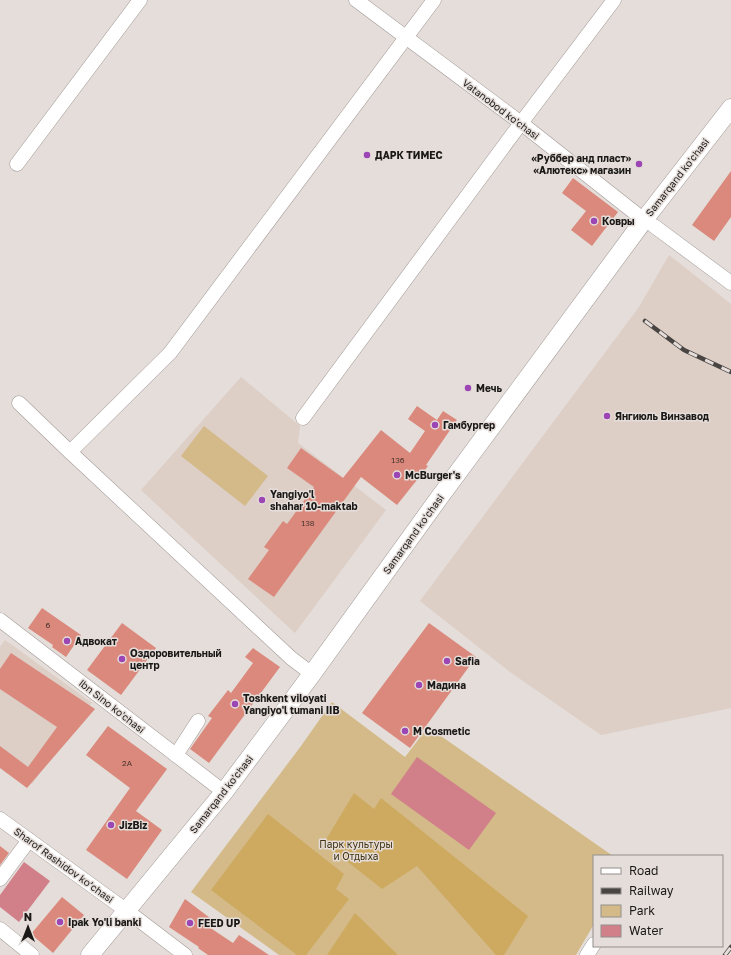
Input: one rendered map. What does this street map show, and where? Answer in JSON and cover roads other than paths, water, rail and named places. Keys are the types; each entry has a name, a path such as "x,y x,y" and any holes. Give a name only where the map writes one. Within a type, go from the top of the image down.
{"main road":[{"name":"Samarqand ko'chasi","path":"90,955 131,914 233,794 316,678 444,491 649,223 731,108"},
{"name":"Samarqand ko'chasi","path":"649,223 731,128"},
{"name":"Samarqand ko'chasi","path":"104,955 131,914 224,792 316,678"}],"street":[{"path":"16,164 140,0"},
{"name":"Vatanobod ko'chasi","path":"356,0 521,123 649,223 731,283"},
{"path":"70,452 170,353 434,0"},
{"path":"304,418 521,123 614,0"},
{"path":"19,404 291,658 316,678"},
{"name":"Ibn Sino ko'chasi","path":"0,620 224,792"},
{"path":"176,755 198,720"},
{"name":"Sharof Rashidov ko’chasi","path":"0,820 131,914 184,955"},
{"path":"0,879 29,840"},
{"path":"0,929 24,953"},
{"path":"587,955 593,946"}],"water":[{"path":"417,757 496,813 469,850 391,794"},
{"path":"24,862 50,881 19,922 0,907 0,895"}],"railway":[{"path":"645,321 684,350 731,372"},
{"path":"725,955 731,947"}],"place":[{"name":"ДАРК ТИМЕС","path":"367,155"},
{"name":"«Руббер анд пласт» «Алютекс» магазин","path":"639,164"},
{"name":"Ковры","path":"594,221"},
{"name":"Мечь","path":"468,388"},
{"name":"Янгиюль Винзавод","path":"607,416"},
{"name":"Гамбургер","path":"435,425"},
{"name":"McBurger's","path":"397,475"},
{"name":"Yangiyo'l shahar 10-maktab","path":"262,500"},
{"name":"Адвокат","path":"67,641"},
{"name":"Оздоровительный центр","path":"122,659"},
{"name":"Safia","path":"447,661"},
{"name":"Мадина","path":"419,685"},
{"name":"Toshkent viloyati Yangiyo'l tumani IIB","path":"235,704"},
{"name":"M Cosmetic","path":"405,731"},
{"name":"JizBiz","path":"111,825"},
{"name":"Ipak Yo'li banki","path":"60,922"},
{"name":"FEED UP","path":"190,923"}],"park label":[{"name":"Парк культуры и Отдыха","path":"356,850"}]}
